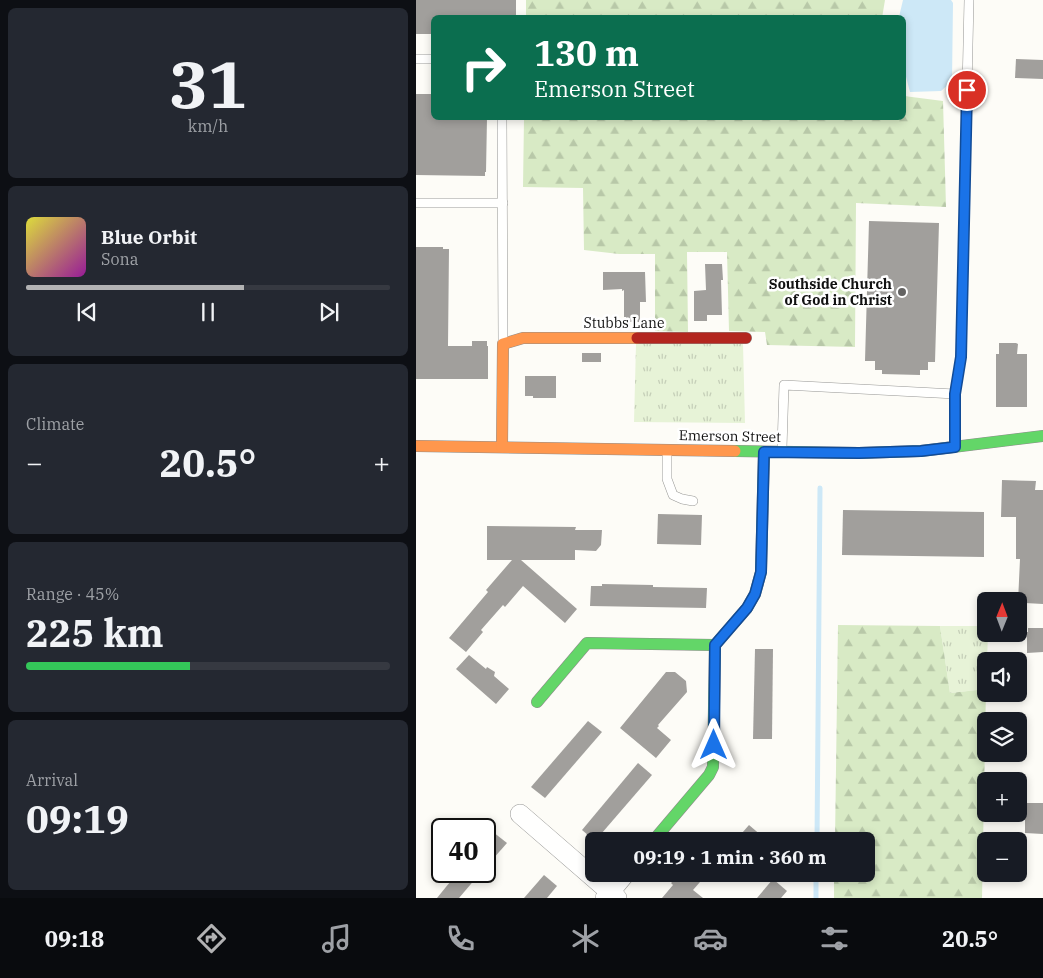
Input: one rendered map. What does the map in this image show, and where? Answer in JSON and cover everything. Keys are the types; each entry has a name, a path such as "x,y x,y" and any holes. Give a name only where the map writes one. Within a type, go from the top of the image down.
{"street":[{"name":"Stubbs Lane","path":"503,344 523,338 746,338"},
{"path":"502,446 503,344"},
{"name":"Emerson Street","path":"416,446 859,453 921,451 1043,436"},
{"path":"661,832 709,775 713,767 715,645 747,608 755,594 761,572 764,452"},
{"path":"537,702 587,643 715,645"},
{"path":"520,814 610,896 620,882"}],"lane":[{"path":"955,447 955,394 961,357 969,0"},
{"path":"416,59 431,59"},
{"path":"502,120 503,344"},
{"path":"416,203 503,203"},
{"path":"781,452 784,385 955,394"},
{"path":"667,450 667,479 673,495 693,501"}],"green space":[{"path":"526,0 885,0 882,15 526,15"},
{"path":"906,96 943,101 946,207 856,203 855,347 767,345 765,332 729,331 727,252 687,252 688,332 655,331 655,254 619,254 584,250 583,188 523,187 524,120 906,120"},
{"path":"636,344 743,344 745,423 634,422"},
{"path":"838,625 940,626 950,693 977,690 977,702 986,702 986,712 977,712 977,762 985,762 984,772 977,772 977,822 983,822 983,832 977,832 977,882 982,882 982,898 834,898 834,882 875,882 875,832 835,832"},
{"path":"940,626 977,626 977,642 988,642 987,652 977,652 977,690 950,693"}],"water":[{"path":"903,0 951,0 953,3 952,81 941,91 910,92 906,77 906,15 899,15"}],"building":[{"path":"416,0 516,0 516,15 431,15 431,34 416,34"},
{"path":"1016,59 1043,60 1043,79 1015,78"},
{"path":"416,94 431,94 431,120 487,120 485,176 416,175"},
{"name":"Southside Church of God in Christ","path":"869,221 939,223 935,362 928,362 928,370 920,370 920,375 882,374 882,370 875,370 875,361 865,361"},
{"path":"416,247 443,247 443,249 449,249 448,346 472,346 472,341 487,341 488,379 416,379"},
{"path":"705,264 722,264 722,315 707,315 707,321 694,321 694,291 706,290"},
{"path":"603,272 645,272 646,302 640,302 640,322 626,322 626,317 624,317 624,290 603,290"},
{"path":"999,343 1016,343 1018,344 1017,354 1027,354 1027,407 996,407 996,354 999,354"},
{"path":"582,353 601,353 601,362 582,362"},
{"path":"525,376 556,376 556,398 525,396"},
{"path":"1002,480 1036,481 1035,490 1043,490 1043,604 1027,603 1027,592 1018,592 1020,559 1016,559 1016,517 1001,517"},
{"path":"843,510 984,512 984,557 842,555"},
{"path":"658,514 702,515 701,545 657,544"},
{"path":"487,526 576,527 575,530 602,530 601,545 596,551 575,550 575,560 521,560 577,609 565,623 523,586 481,630 483,632 466,652 449,638 512,560 487,560"},
{"path":"602,584 707,588 706,608 590,606 591,586 602,586"},
{"path":"1028,628 1043,628 1043,652 1027,653"},
{"path":"755,649 773,649 772,739 753,739"},
{"path":"469,655 486,669 487,667 495,672 494,676 509,689 496,704 456,669"},
{"path":"666,672 675,672 686,681 687,692 658,725 657,728 671,740 656,758 620,728"},
{"path":"588,721 602,732 545,798 531,787"},
{"path":"638,763 652,775 603,832 585,833 582,830"},
{"path":"1027,803 1043,803 1043,834 1025,832"},
{"path":"749,825 757,832 743,832"},
{"path":"496,834 507,843 496,856"},
{"path":"544,875 557,886 547,898 524,898"},
{"path":"700,882 693,890 703,898 662,898 673,885 671,883"},
{"path":"770,882 776,882 787,891 781,898 757,898"},
{"path":"449,883 472,883 459,898 437,898"}],"waterway":[{"path":"817,832 820,488"},
{"path":"816,882 816,898"}],"traffic: fast":[{"path":"735,451 859,453 921,451 1043,436"},
{"path":"661,832 709,775 713,767 715,645 747,608 755,594 761,572 764,452"},
{"path":"537,702 587,643 715,645"}],"traffic: slow":[{"path":"502,447 503,344 523,338 637,338"},
{"path":"416,446 735,451"}],"traffic: jam":[{"path":"637,338 746,338"}],"place":[{"name":"Southside Church of God in Christ","path":"902,292"}],"route":[{"path":"714,745 715,645 747,608 755,594 761,572 764,452 859,453 921,451 955,447 955,394 961,357 967,90"}]}
